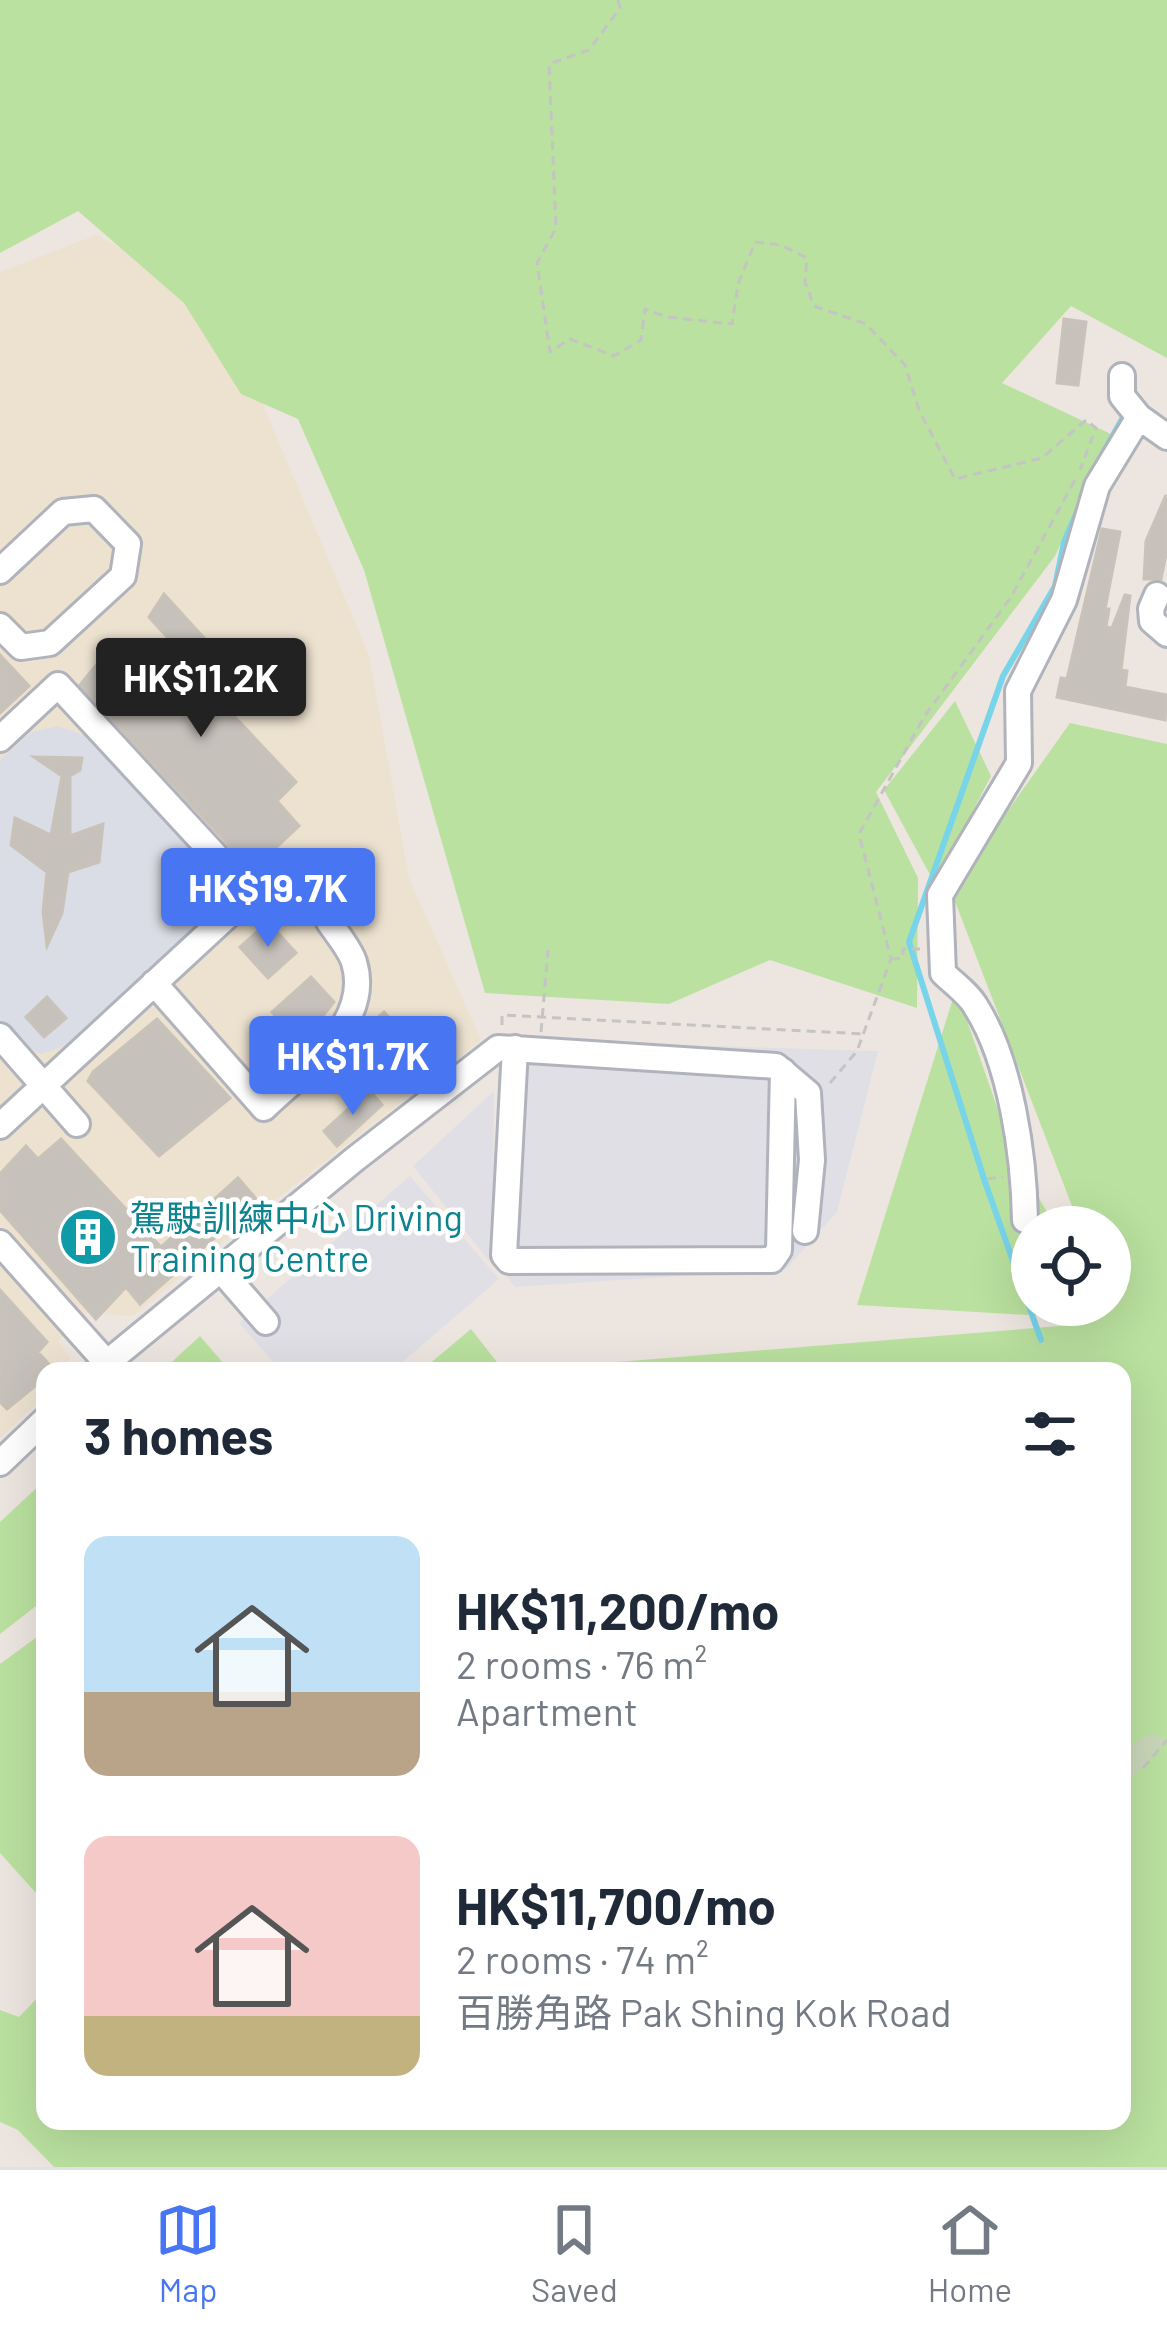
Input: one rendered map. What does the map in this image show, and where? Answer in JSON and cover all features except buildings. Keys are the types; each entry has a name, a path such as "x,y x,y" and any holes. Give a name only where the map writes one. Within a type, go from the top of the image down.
{"street":[{"path":"1025,1206 1024,1174 1005,1078 976,1005 943,973 940,895 1019,763 1018,691 1064,600 1097,486 1130,401 1167,437"},
{"path":"0,571 63,512 94,509 128,544 123,576 50,643 21,647 0,626"},
{"path":"1157,595 1152,621 1167,634"},
{"path":"0,1126 251,894 58,685 50,643"},
{"path":"0,739 58,685"},
{"path":"154,983 264,1108 338,1036 358,997 354,961 328,922"},
{"path":"0,1036 77,1124"},
{"path":"513,1048 504,1255 509,1261 772,1259 779,1250 783,1071"},
{"path":"107,1362 220,1269 513,1048 776,1066 808,1093 812,1160 805,1231"},
{"path":"0,1244 97,1362"},
{"path":"220,1269 266,1322"},
{"path":"0,1463 36,1429"}],"path":[{"path":"618,0 620,8 589,50 549,64 556,228 537,263 550,352 571,339 614,356 641,340 645,309 668,317 732,324 738,284 755,242 781,244 807,258 805,282 814,306 866,323 904,365 919,410 955,479 1042,458 1086,420 1096,428 1092,450 1012,598 924,717 859,834 891,959 857,1051 830,1083"},
{"path":"891,959 903,958 903,949 926,949"},
{"path":"542,1019 548,950"},
{"path":"513,1048 502,1015 865,1033"},
{"path":"987,1179 1000,1178"},
{"path":"1143,1768 1167,1740"}],"shaded area":[{"path":"96,235 163,268 261,400 369,655 409,878 481,1040 133,1316 87,1313 58,1341 70,1357 68,1362 36,1362 36,1404 0,1438 0,272"},
{"path":"58,726 87,736 212,866 217,892 208,915 67,1045 42,1054 18,1044 0,1024 0,760 31,732"},
{"path":"543,1041 878,1051 837,1212 786,1269 515,1287 500,1267 499,1078 515,1048"},
{"path":"494,1091 493,1266 413,1166"},
{"path":"410,1176 499,1279 402,1362 273,1362 239,1323"}],"green space":[{"path":"0,0 1167,0 1167,358 1071,306 1002,383 1111,434 1055,556 876,792 918,878 917,1008 770,960 669,1004 485,993 364,570 298,419 241,394 184,303 78,211 0,253"},
{"path":"955,701 991,776 935,884 884,790"},
{"path":"1070,723 1167,744 1167,2167 54,2167 18,2130 0,2122 0,2010 19,2017 36,1999 36,2130 1131,2130 1131,1362 617,1362 1060,1326 1131,1326 1131,1206 1072,1206 951,891"},
{"path":"956,989 1014,1156 1044,1206 1011,1206 1011,1314 857,1305"},
{"path":"471,1329 497,1362 432,1362"},
{"path":"200,1336 222,1362 172,1362"},
{"path":"36,1488 36,1606 0,1634 0,1522"},
{"path":"36,1638 36,1893 0,1853 0,1664"},
{"path":"1144,1736 1167,1740 1131,1776 1131,1747"}],"waterway":[{"path":"1099,460 1125,414"},
{"path":"1041,1340 909,942 1003,676 1055,586 1064,542 1080,505"}],"place":[{"name":"駕駛訓練中心 Driving Training Centre","path":"88,1237"}]}
